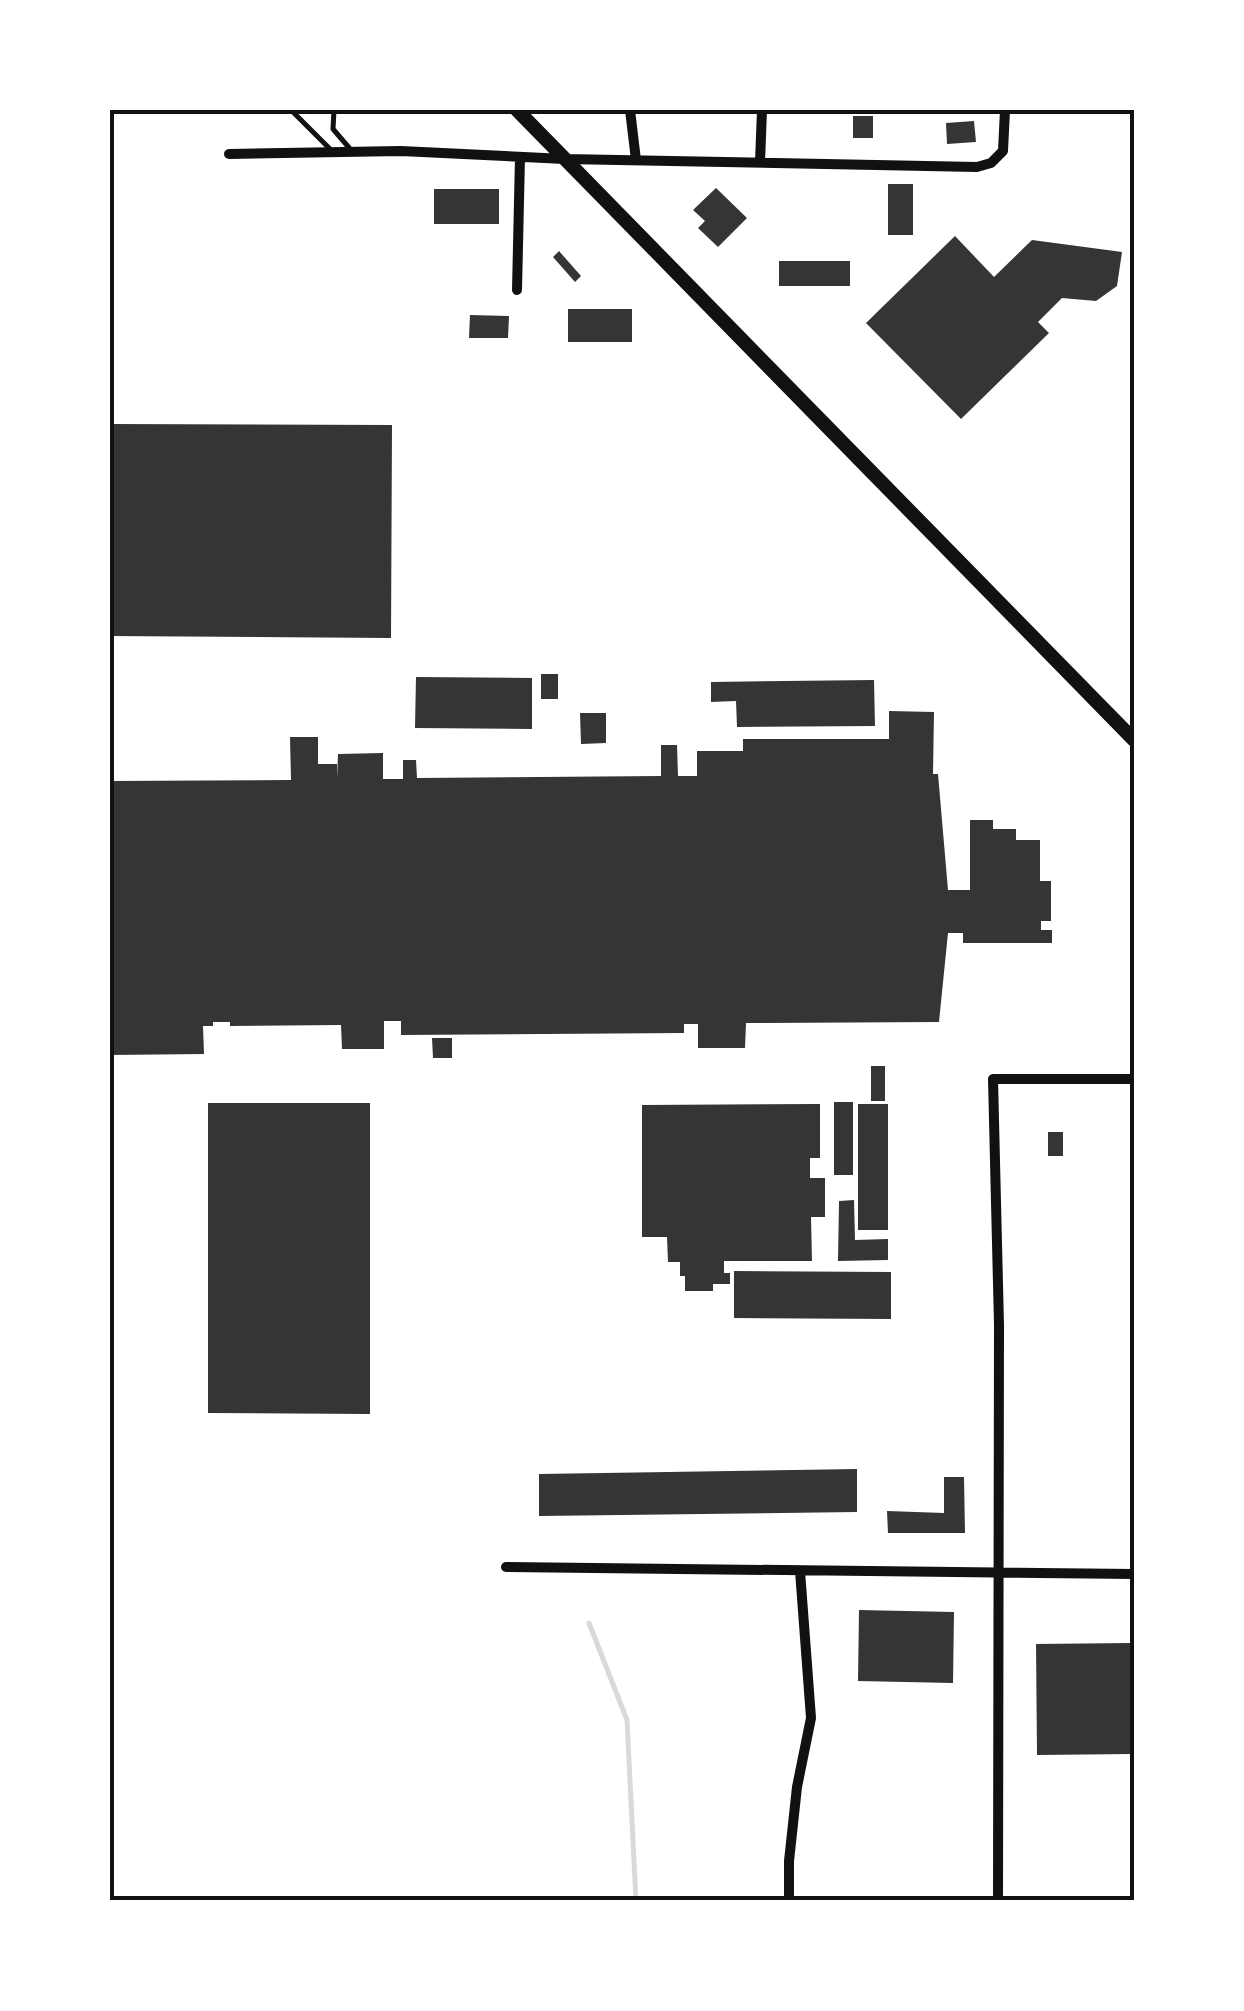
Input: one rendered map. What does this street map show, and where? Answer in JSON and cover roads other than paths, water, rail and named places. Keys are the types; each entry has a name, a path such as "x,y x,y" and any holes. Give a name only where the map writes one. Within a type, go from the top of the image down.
{"main road":[{"path":"517,110 1134,740"}],"street":[{"path":"630,110 636,160"},
{"path":"760,162 762,110"},
{"path":"229,154 353,152 977,167 994,161 1004,147 1005,110"},
{"path":"517,290 520,157"},
{"path":"998,1901 999,1326 993,1079 1134,1079"},
{"path":"506,1567 1134,1574"},
{"path":"789,1901 797,1786 811,1718 800,1571"}],"lane":[{"path":"291,110 334,152"},
{"path":"334,110 333,129 353,152"}],"waterway":[{"path":"589,1623 627,1720 636,1901"}]}
